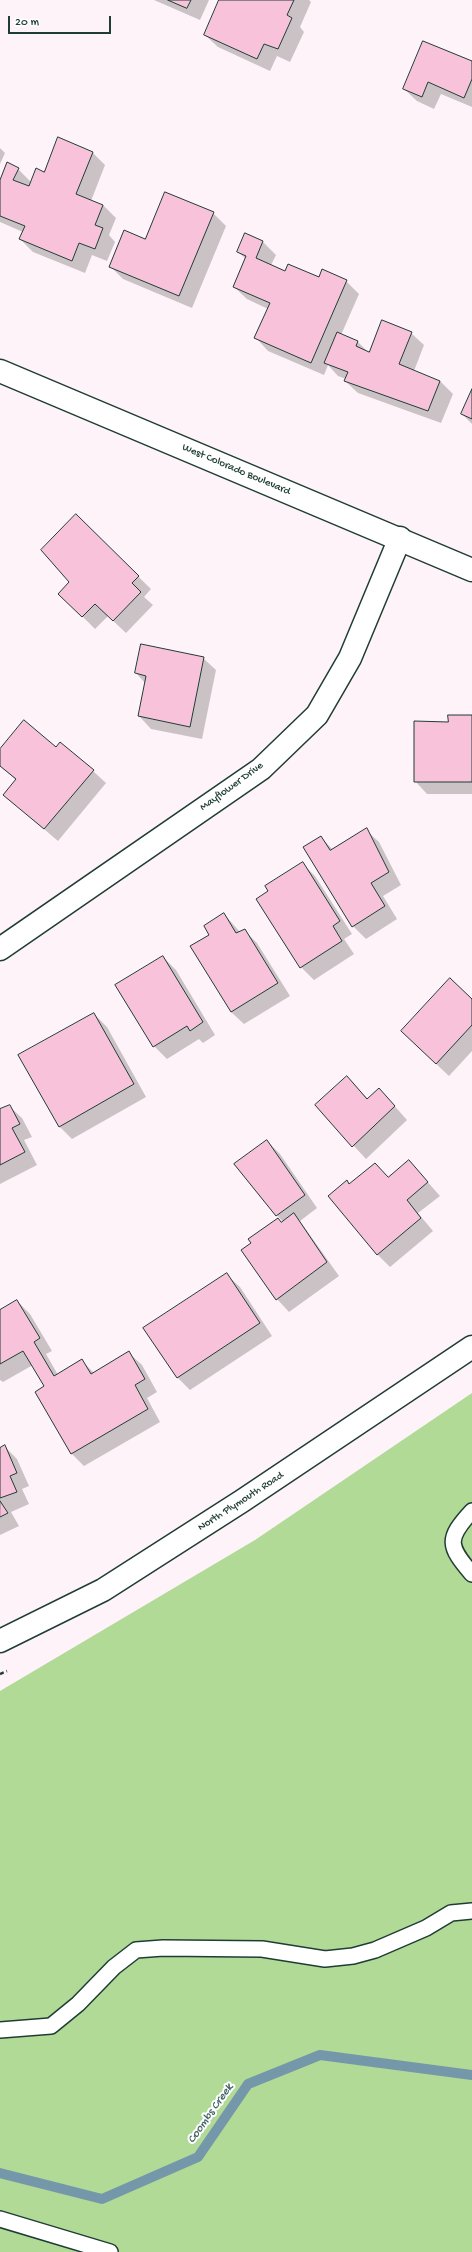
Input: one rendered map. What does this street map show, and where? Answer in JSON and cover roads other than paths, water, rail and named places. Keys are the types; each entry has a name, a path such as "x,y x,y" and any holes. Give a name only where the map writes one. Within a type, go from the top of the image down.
{"street":[{"name":"West Colorado Boulevard","path":"0,372 400,538 472,570"},
{"name":"Mayflower Drive","path":"0,949 260,768 317,715 350,658 400,538"},
{"name":"North Plymouth Road","path":"0,1641 103,1590 242,1502 472,1346"}],"lane":[{"path":"472,1511 457,1528 452,1543 458,1558 472,1574"},
{"path":"0,2030 51,2026 78,2004 114,1968 136,1950 163,1948 262,1949 325,1959 353,1956 375,1950 426,1928 451,1913 472,1911"},
{"path":"0,2218 110,2252"}],"waterway":[{"name":"Coombs Creek","path":"0,2173 102,2199 198,2157 248,2084 320,2055 472,2075"}]}
